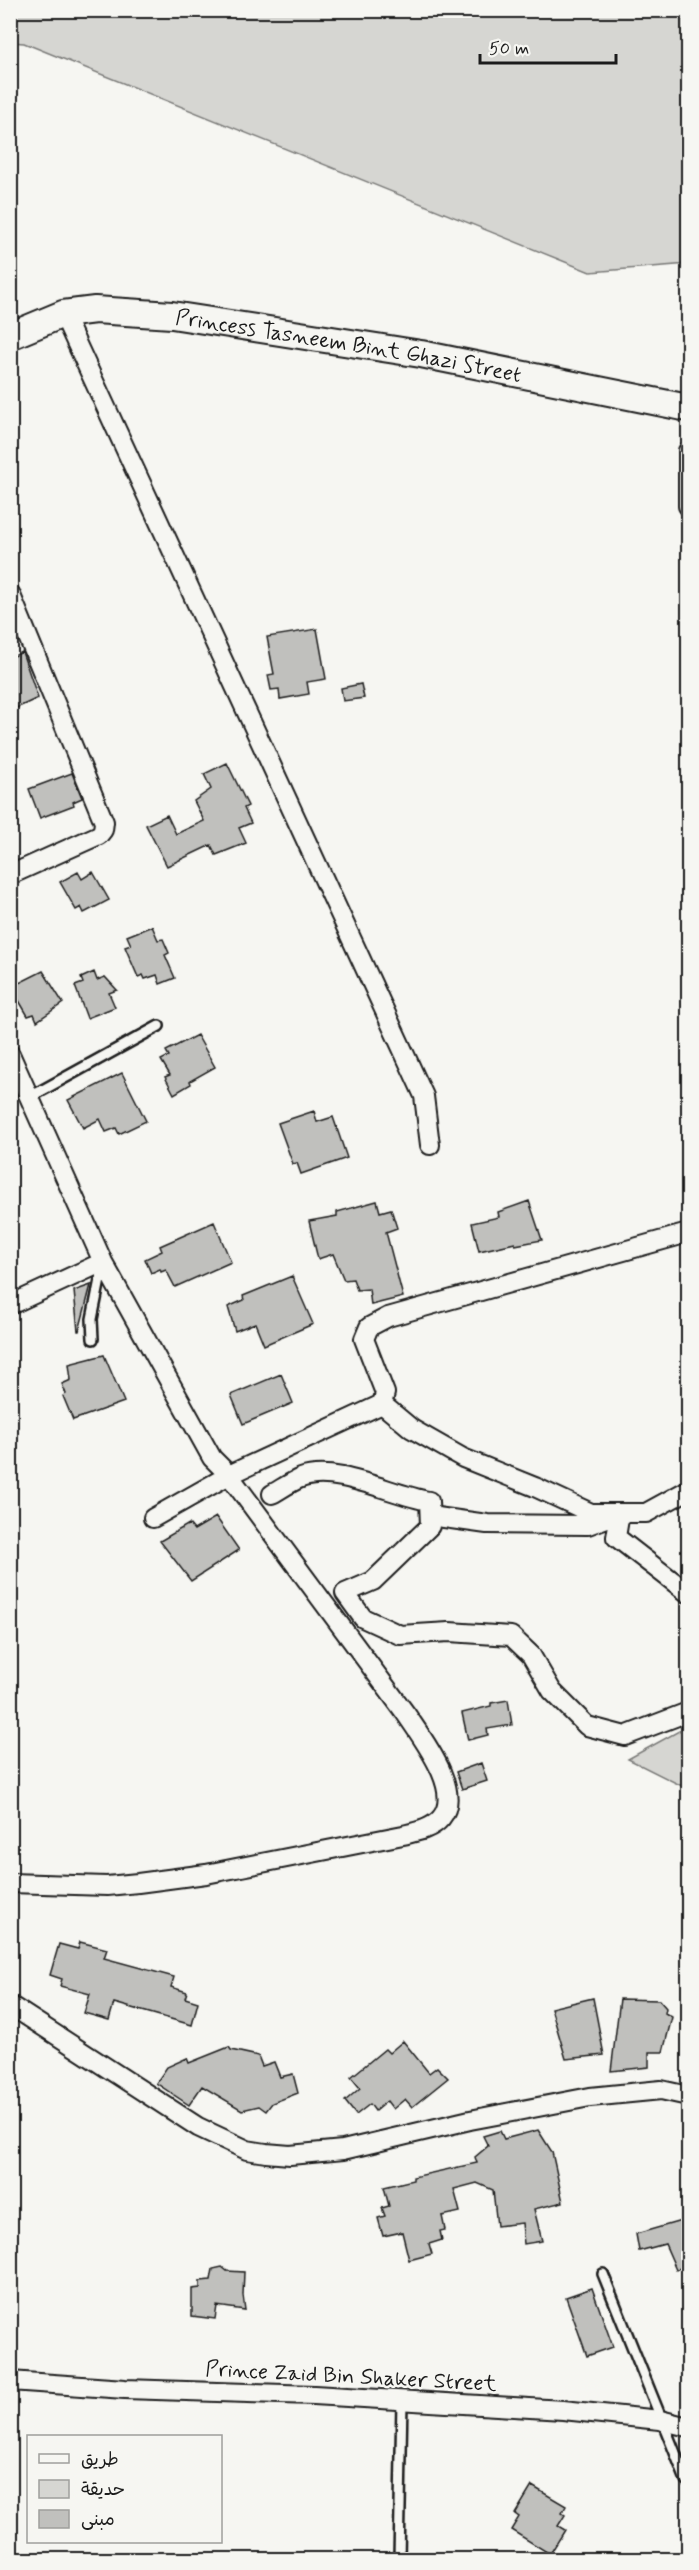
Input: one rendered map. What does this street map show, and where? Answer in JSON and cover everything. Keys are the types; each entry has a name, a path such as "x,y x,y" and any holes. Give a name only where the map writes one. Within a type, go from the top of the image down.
{"main road":[{"name":"Princess Tasneem Bint Ghazi Street","path":"10,336 63,314 95,310 127,311 227,323 421,354 688,408"}],"street":[{"path":"63,314 424,1096 430,1145"},
{"path":"688,451 688,506"},
{"path":"10,593 104,822 103,830 99,835 10,875"},
{"path":"10,1054 103,1262 212,1458 230,1475 406,1714 440,1770 448,1802 442,1817 425,1829 403,1836 206,1874 107,1886 10,1883"},
{"path":"153,1518 230,1475 382,1404 385,1393 364,1346 363,1339 369,1327 388,1317 688,1233"},
{"path":"10,1305 103,1262"},
{"path":"382,1404 411,1429 463,1458 591,1513 646,1513 688,1490"},
{"path":"272,1494 302,1478 336,1475 411,1498 429,1501 430,1526 373,1581 345,1593 363,1618 400,1635 449,1632 511,1636 531,1655 552,1691 587,1726 625,1736 688,1712"},
{"path":"430,1516 487,1524 588,1525 620,1513"},
{"path":"620,1513 616,1538 688,1593"},
{"path":"10,2005 198,2127 247,2150 266,2153 290,2155 344,2150 470,2120 590,2097 661,2090 688,2096"},
{"name":"Prince Zaid Bin Shaker Street","path":"10,2381 125,2389 174,2389 402,2400 617,2414 660,2420 688,2427"}],"lane":[{"path":"30,1097 159,1026"},
{"path":"93,1339 92,1319 103,1262"},
{"path":"603,2274 686,2480"},
{"path":"399,2559 402,2400"}],"green space":[{"path":"10,11 688,11 688,264 590,272 24,43 11,42"},
{"path":"688,1726 688,1789 628,1759"}],"building":[{"path":"317,629 326,679 307,682 309,694 280,699 279,689 271,690 268,675 274,674 267,637"},
{"path":"22,652 38,698 10,711 10,658"},
{"path":"361,684 364,698 343,701 341,688"},
{"path":"227,763 248,806 244,808 251,823 239,828 246,843 216,855 211,845 167,866 146,825 167,815 176,834 204,821 194,801 211,789 204,774"},
{"path":"72,773 82,798 73,802 74,805 40,818 29,789"},
{"path":"78,872 82,879 93,872 109,900 84,913 81,907 76,910 60,882"},
{"path":"152,926 158,940 163,939 169,953 165,955 175,978 160,984 157,975 145,979 143,975 138,977 125,947 131,945 127,936"},
{"path":"43,971 63,1003 37,1021 34,1014 28,1016 11,987"},
{"path":"94,972 97,980 105,977 117,990 109,993 115,1007 87,1018 75,986 83,983 81,978"},
{"path":"197,1035 215,1067 190,1081 191,1084 174,1094 165,1077 170,1075 161,1060 169,1056 166,1051"},
{"path":"122,1073 146,1121 119,1134 116,1128 106,1132 100,1119 83,1128 68,1100"},
{"path":"314,1111 317,1122 333,1117 347,1158 301,1174 297,1163 293,1164 278,1123"},
{"path":"377,1201 380,1212 391,1209 397,1228 386,1232 403,1297 371,1305 369,1289 357,1290 353,1279 344,1280 333,1254 318,1259 309,1221 337,1216 337,1212"},
{"path":"529,1201 542,1240 479,1251 472,1223 499,1217 498,1212"},
{"path":"214,1222 231,1262 175,1287 166,1270 161,1272 160,1269 151,1273 145,1259 162,1251 160,1246"},
{"path":"292,1276 313,1324 264,1345 255,1323 235,1331 228,1307 244,1300 243,1296"},
{"path":"91,1285 79,1331 78,1331 74,1291"},
{"path":"104,1355 124,1402 73,1420 63,1396 66,1394 62,1384 71,1380 69,1364"},
{"path":"281,1374 293,1403 243,1424 231,1395"},
{"path":"216,1517 239,1550 191,1581 160,1541 189,1524 194,1530"},
{"path":"508,1700 512,1725 487,1729 488,1735 468,1740 462,1713"},
{"path":"481,1763 487,1781 462,1789 456,1772"},
{"path":"80,1942 107,1949 104,1958 174,1977 171,1987 187,1992 185,1998 198,2002 192,2025 114,2003 109,2020 84,2013 90,1994 60,1986 62,1979 50,1975 59,1944 78,1949"},
{"path":"593,1998 604,2055 566,2059 551,2008"},
{"path":"620,1999 659,2000 666,2008 665,2013 672,2017 663,2052 649,2052 649,2067 611,2071"},
{"path":"403,2041 429,2073 437,2067 448,2078 412,2107 405,2099 393,2109 387,2101 375,2111 370,2104 356,2115 345,2101 360,2088 351,2077 385,2049 389,2053"},
{"path":"229,2047 231,2050 258,2056 262,2066 274,2062 280,2077 293,2074 298,2093 272,2103 266,2111 259,2106 242,2110 202,2086 189,2105 156,2083 167,2067 187,2058 189,2063"},
{"path":"538,2130 552,2152 563,2202 534,2209 542,2241 524,2244 522,2223 497,2226 493,2190 477,2183 454,2189 460,2212 442,2216 445,2230 440,2231 442,2240 429,2244 432,2254 409,2260 402,2232 383,2236 378,2218 385,2216 382,2208 389,2206 384,2187 413,2180 413,2177 477,2163 475,2157 488,2146 483,2136 500,2131 504,2139"},
{"path":"688,2219 688,2267 676,2269 665,2244 639,2251 636,2234"},
{"path":"222,2267 227,2271 244,2272 245,2310 217,2306 215,2319 192,2316 192,2289 200,2288 200,2281 211,2280 213,2269"},
{"path":"592,2288 613,2347 587,2356 566,2297"},
{"path":"532,2486 566,2506 562,2513 565,2515 558,2526 565,2530 550,2554 511,2530 519,2517 515,2514"}]}
